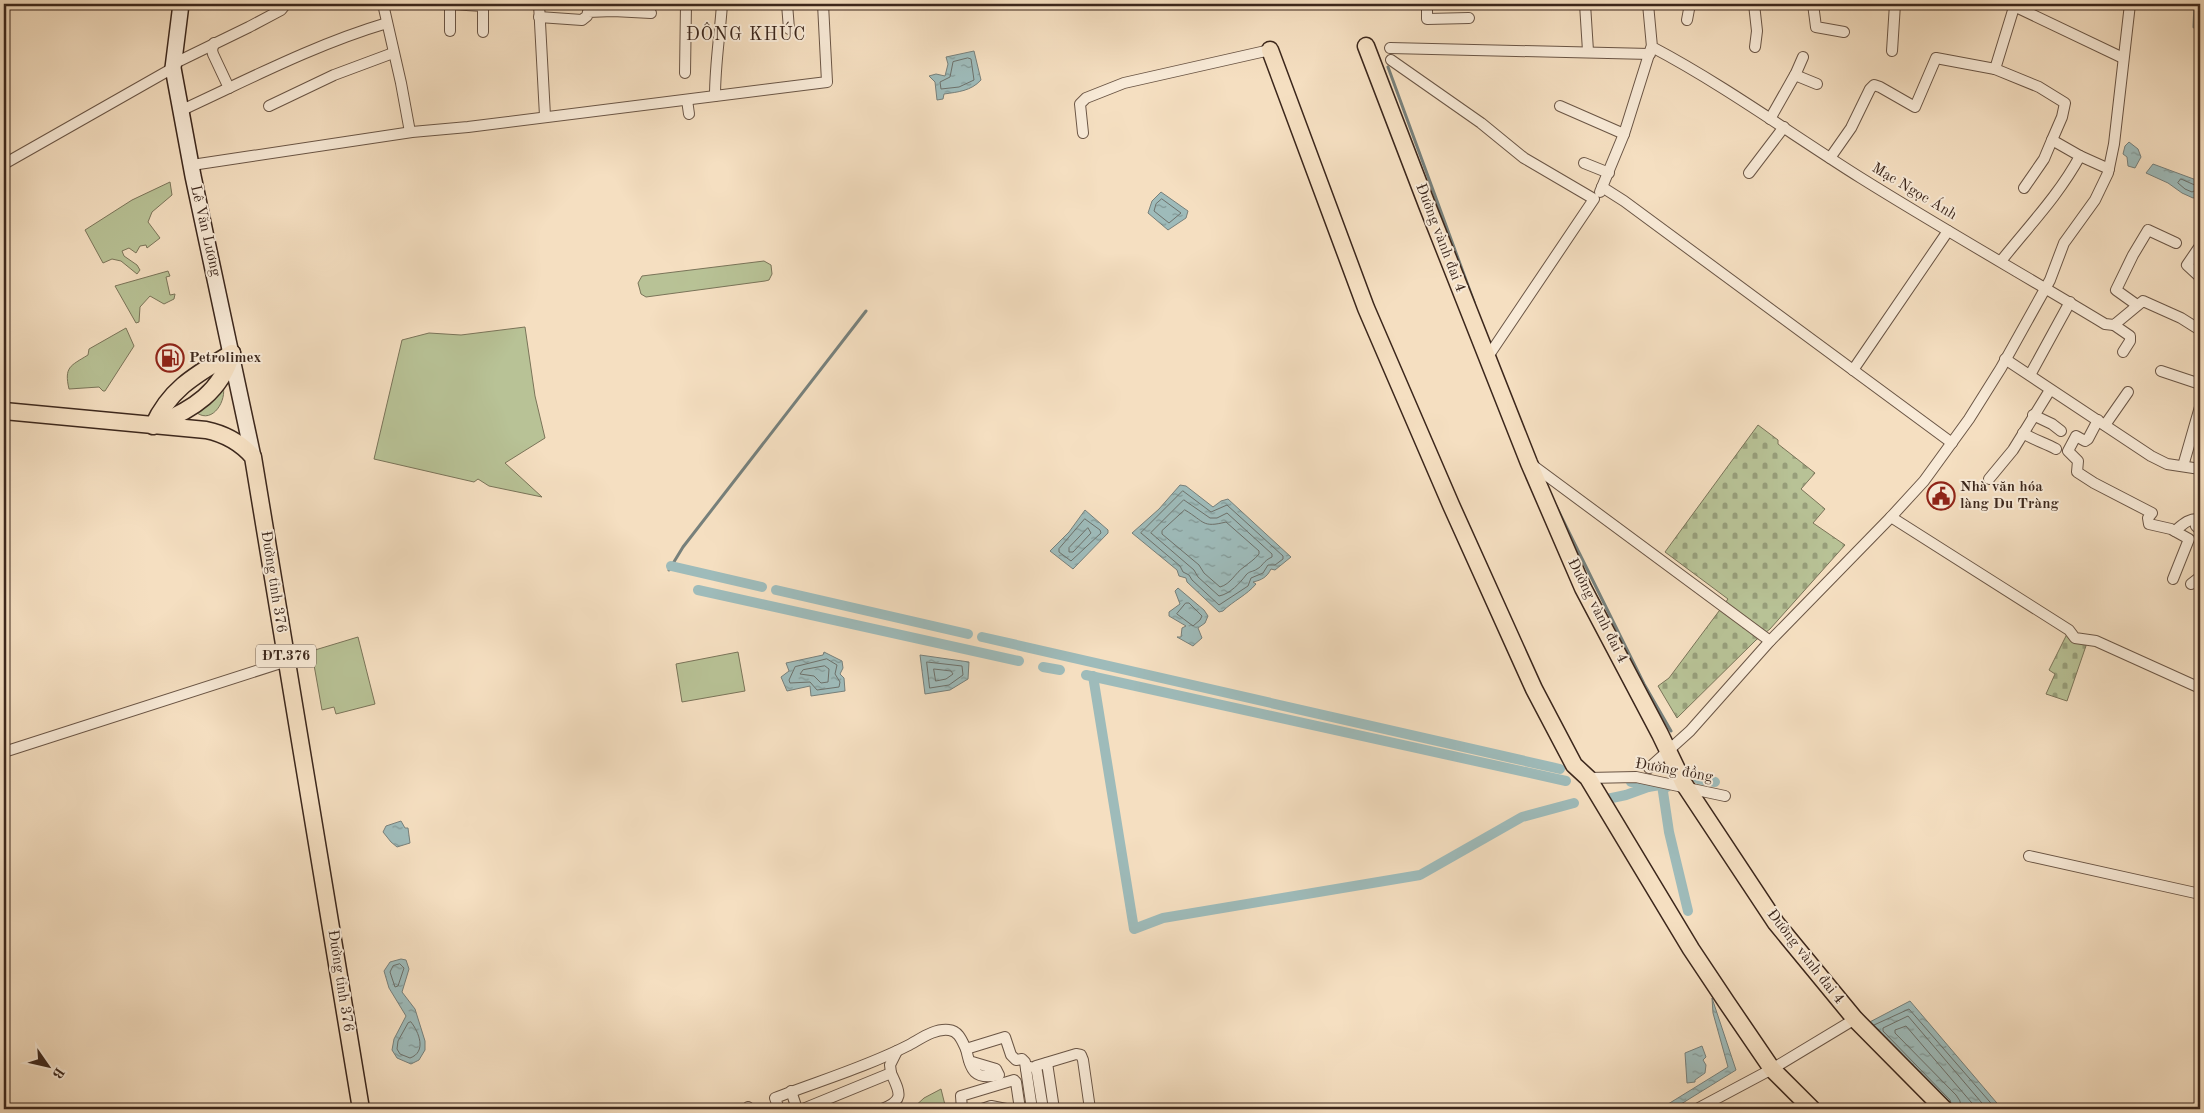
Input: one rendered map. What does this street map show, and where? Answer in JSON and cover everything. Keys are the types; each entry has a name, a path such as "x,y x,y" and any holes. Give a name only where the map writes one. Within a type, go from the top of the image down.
{"main road":[{"name":"Lê Văn Lương","path":"181,4 173,66 253,457"},
{"name":"Đường vành đai 4","path":"1366,46 1529,463 1583,588 1686,787 1776,923 1855,1019 1944,1109"},
{"path":"1270,50 1366,308 1534,689 1574,764 1588,778 1692,950 1772,1069 1812,1109"},
{"path":"153,426 187,412 205,397 224,374 232,353"},
{"path":"153,426 161,408 171,395 207,368 232,353"},
{"path":"4,412 216,432 244,448 253,457"},
{"name":"Đường tỉnh 376","path":"253,457 361,1109"}],"street":[{"path":"4,164 214,43 280,10 286,4"},
{"path":"383,4 410,132"},
{"path":"450,31 450,4 483,6 483,32"},
{"path":"510,4 521,4"},
{"path":"539,4 544,116"},
{"path":"685,72 686,4"},
{"path":"715,96 715,64 717,44 720,38 722,4"},
{"path":"787,4 789,29"},
{"path":"192,165 410,132 468,127 827,82 823,4"},
{"path":"1427,4 1427,19 1468,18"},
{"path":"1585,4 1588,52"},
{"path":"1487,358 1594,200 1609,172 1624,134 1651,50 1648,4"},
{"path":"1687,20 1690,4"},
{"path":"1754,4 1755,47"},
{"path":"1813,4 1816,27 1844,32"},
{"path":"1892,51 1895,4"},
{"path":"1649,768 1696,724 1770,641 1924,481 1951,444 2005,359 2046,288 2064,243 2095,200 2109,169 2114,144 2130,4"},
{"path":"1995,70 2014,5 2123,58"},
{"path":"539,17 582,20 588,16 588,12 651,13"},
{"path":"182,110 293,58 360,31 387,23"},
{"path":"214,43 213,54 229,88"},
{"path":"1390,48 1588,52 1651,50"},
{"path":"1083,133 1080,104 1086,98 1124,83 1270,50"},
{"name":"Mạc Ngọc Ánh","path":"1651,50 1679,56 1830,158 1948,231 2105,324 2114,325"},
{"path":"269,106 334,75 393,53"},
{"path":"1770,118 1795,75 1803,57"},
{"path":"1830,158 1851,128 1870,89 1874,85 1915,107 1936,58 1995,70 2039,87 2065,103 2062,117 2044,159 2024,188"},
{"path":"1391,60 1481,123 1524,158 1594,200"},
{"path":"1795,75 1817,84"},
{"path":"687,100 689,114"},
{"path":"1560,106 1624,134"},
{"path":"1749,173 1784,127"},
{"path":"2052,140 2080,156 2109,169"},
{"path":"2001,261 2058,192 2080,156"},
{"path":"1584,163 1609,172"},
{"path":"1602,187 1624,201 1854,370 1951,444 1958,454"},
{"path":"2136,305 2116,290 2148,230 2176,244"},
{"path":"1854,370 1948,231"},
{"path":"2200,246 2187,265 2200,277"},
{"path":"2123,352 2130,341 2130,336 2114,325 2141,301 2200,330"},
{"path":"2030,375 2070,302"},
{"path":"2005,359 2050,390 2167,464 2200,468"},
{"path":"2161,371 2200,384"},
{"path":"1990,479 2013,450 2033,414 2050,390"},
{"path":"2128,392 2088,439 2085,441 2076,436 2068,451 2078,461 2077,472 2087,475 2152,513 2148,518 2149,524 2175,531 2189,539 2173,579"},
{"path":"2183,466 2200,407"},
{"path":"2033,414 2061,431"},
{"path":"2023,433 2056,449"},
{"path":"1529,463 1770,641"},
{"path":"1891,517 2069,630 2073,637 2096,640 2200,688"},
{"path":"2175,531 2184,523 2194,519 2200,519 2196,526 2200,530"},
{"path":"2191,584 2200,577"},
{"path":"4,752 287,661"},
{"name":"Đường đồng","path":"1588,778 1630,777 1667,782 1725,796"},
{"path":"2029,856 2200,894"},
{"path":"1697,1109 1772,1069 1855,1019"},
{"path":"779,1109 775,1098 897,1051 932,1033 944,1030 957,1033 966,1049 969,1061"},
{"path":"966,1049 1005,1037 1011,1055 1016,1060 1022,1059 1031,1067 1043,1109"},
{"path":"882,1109 895,1103 899,1097 890,1065 897,1051"},
{"path":"1031,1067 1076,1054 1081,1055 1090,1109"},
{"path":"1047,1063 1054,1109"},
{"path":"1031,1067 1032,1109"},
{"path":"803,1109 891,1073"},
{"path":"962,1109 961,1096 1014,1080 1016,1082 1020,1109"},
{"path":"791,1092 796,1109"},
{"path":"982,1109 991,1106 1006,1109"}],"green space":[{"path":"170,182 172,195 152,212 148,222 160,238 147,248 146,245 140,246 136,253 129,248 122,251 124,256 137,265 140,270 137,274 121,261 112,259 103,263 85,230 132,200"},
{"path":"764,261 771,265 772,274 769,280 765,281 646,297 641,294 638,283 642,276"},
{"path":"168,271 170,276 166,277 170,295 175,294 174,299 164,304 150,296 140,307 139,322 136,323 115,286"},
{"path":"525,327 535,396 545,438 505,463 542,497 489,486 478,479 474,482 374,459 402,340 429,333 461,335"},
{"path":"126,328 134,346 105,391 99,387 69,389 67,376 70,368 88,355 89,349"},
{"path":"223,386 223,398 218,409 213,413 203,416 197,413 208,404"},
{"path":"1758,425 1778,440 1778,444 1815,473 1801,489 1825,509 1813,523 1845,545 1770,629 1756,640 1677,718 1658,686 1669,678 1728,599 1665,552"},
{"path":"2069,630 2088,640 2067,701 2046,694 2055,674 2049,670"},
{"path":"358,637 375,704 336,714 334,707 322,710 311,648 314,647 315,650"},
{"path":"738,652 745,691 682,702 676,664"},
{"path":"941,1089 946,1109 912,1109 924,1098"}],"water":[{"path":"974,51 981,80 969,89 944,94 943,99 937,100 935,82 929,76 936,74 945,76 948,64 946,57"},
{"path":"2129,142 2138,149 2141,157 2135,168 2128,166 2127,157 2123,154 2125,146"},
{"path":"2153,164 2199,181 2200,196 2193,198 2168,183 2146,173"},
{"path":"1161,192 1188,211 1186,218 1168,230 1148,213 1152,201"},
{"path":"1180,485 1186,486 1213,507 1221,501 1228,499 1291,557 1275,570 1271,569 1264,578 1253,582 1256,584 1252,588 1223,611 1219,612 1187,582 1186,578 1179,576 1177,570 1132,533 1159,509"},
{"path":"1085,510 1108,530 1108,533 1073,569 1050,551 1069,532"},
{"path":"1178,588 1204,610 1208,616 1205,623 1198,628 1202,638 1193,646 1177,637 1181,637 1182,628 1186,626 1169,616 1169,612 1180,604 1175,591"},
{"path":"824,652 842,661 843,668 840,674 844,678 845,691 811,696 810,686 787,691 781,677 789,671 786,663 823,655"},
{"path":"920,655 969,662 968,679 950,690 925,694"},
{"path":"401,821 405,828 408,828 410,843 397,847 383,832 386,826"},
{"path":"401,959 406,960 409,969 402,992 415,1009 425,1041 425,1050 419,1060 411,1064 397,1058 392,1050 394,1039 406,1016 389,988 384,971 390,962"},
{"path":"1712,998 1736,1070 1673,1109 1660,1109 1728,1067 1713,1013"},
{"path":"1910,1001 2002,1109 1944,1109 1862,1026"},
{"path":"1702,1046 1706,1057 1703,1060 1706,1065 1705,1073 1695,1082 1687,1083 1685,1053"}],"waterway":[{"path":"2195,4 2194,27 2200,28"},
{"path":"1388,67 1474,302"},
{"path":"669,570 683,547 866,311"},
{"path":"1556,506 1644,684 1671,731"},
{"path":"671,566 762,587"},
{"path":"698,590 1019,661"},
{"path":"776,590 968,634"},
{"path":"982,637 1560,769"},
{"path":"1043,667 1060,670"},
{"path":"1086,675 1566,781"},
{"path":"1093,676 1134,929 1163,918 1420,875 1522,817 1574,803"},
{"path":"1698,779 1715,782"},
{"path":"1631,782 1641,782 1648,787 1660,785 1667,787"},
{"path":"1662,785 1669,832 1688,911"},
{"path":"1607,799 1648,787"}],"place":[{"name":"Petrolimex","path":"170,358"},
{"name":"Nhà văn hóa làng Du Tràng","path":"1941,496"}],"district":[{"name":"ĐÔNG KHÚC","path":"746,35"}]}
